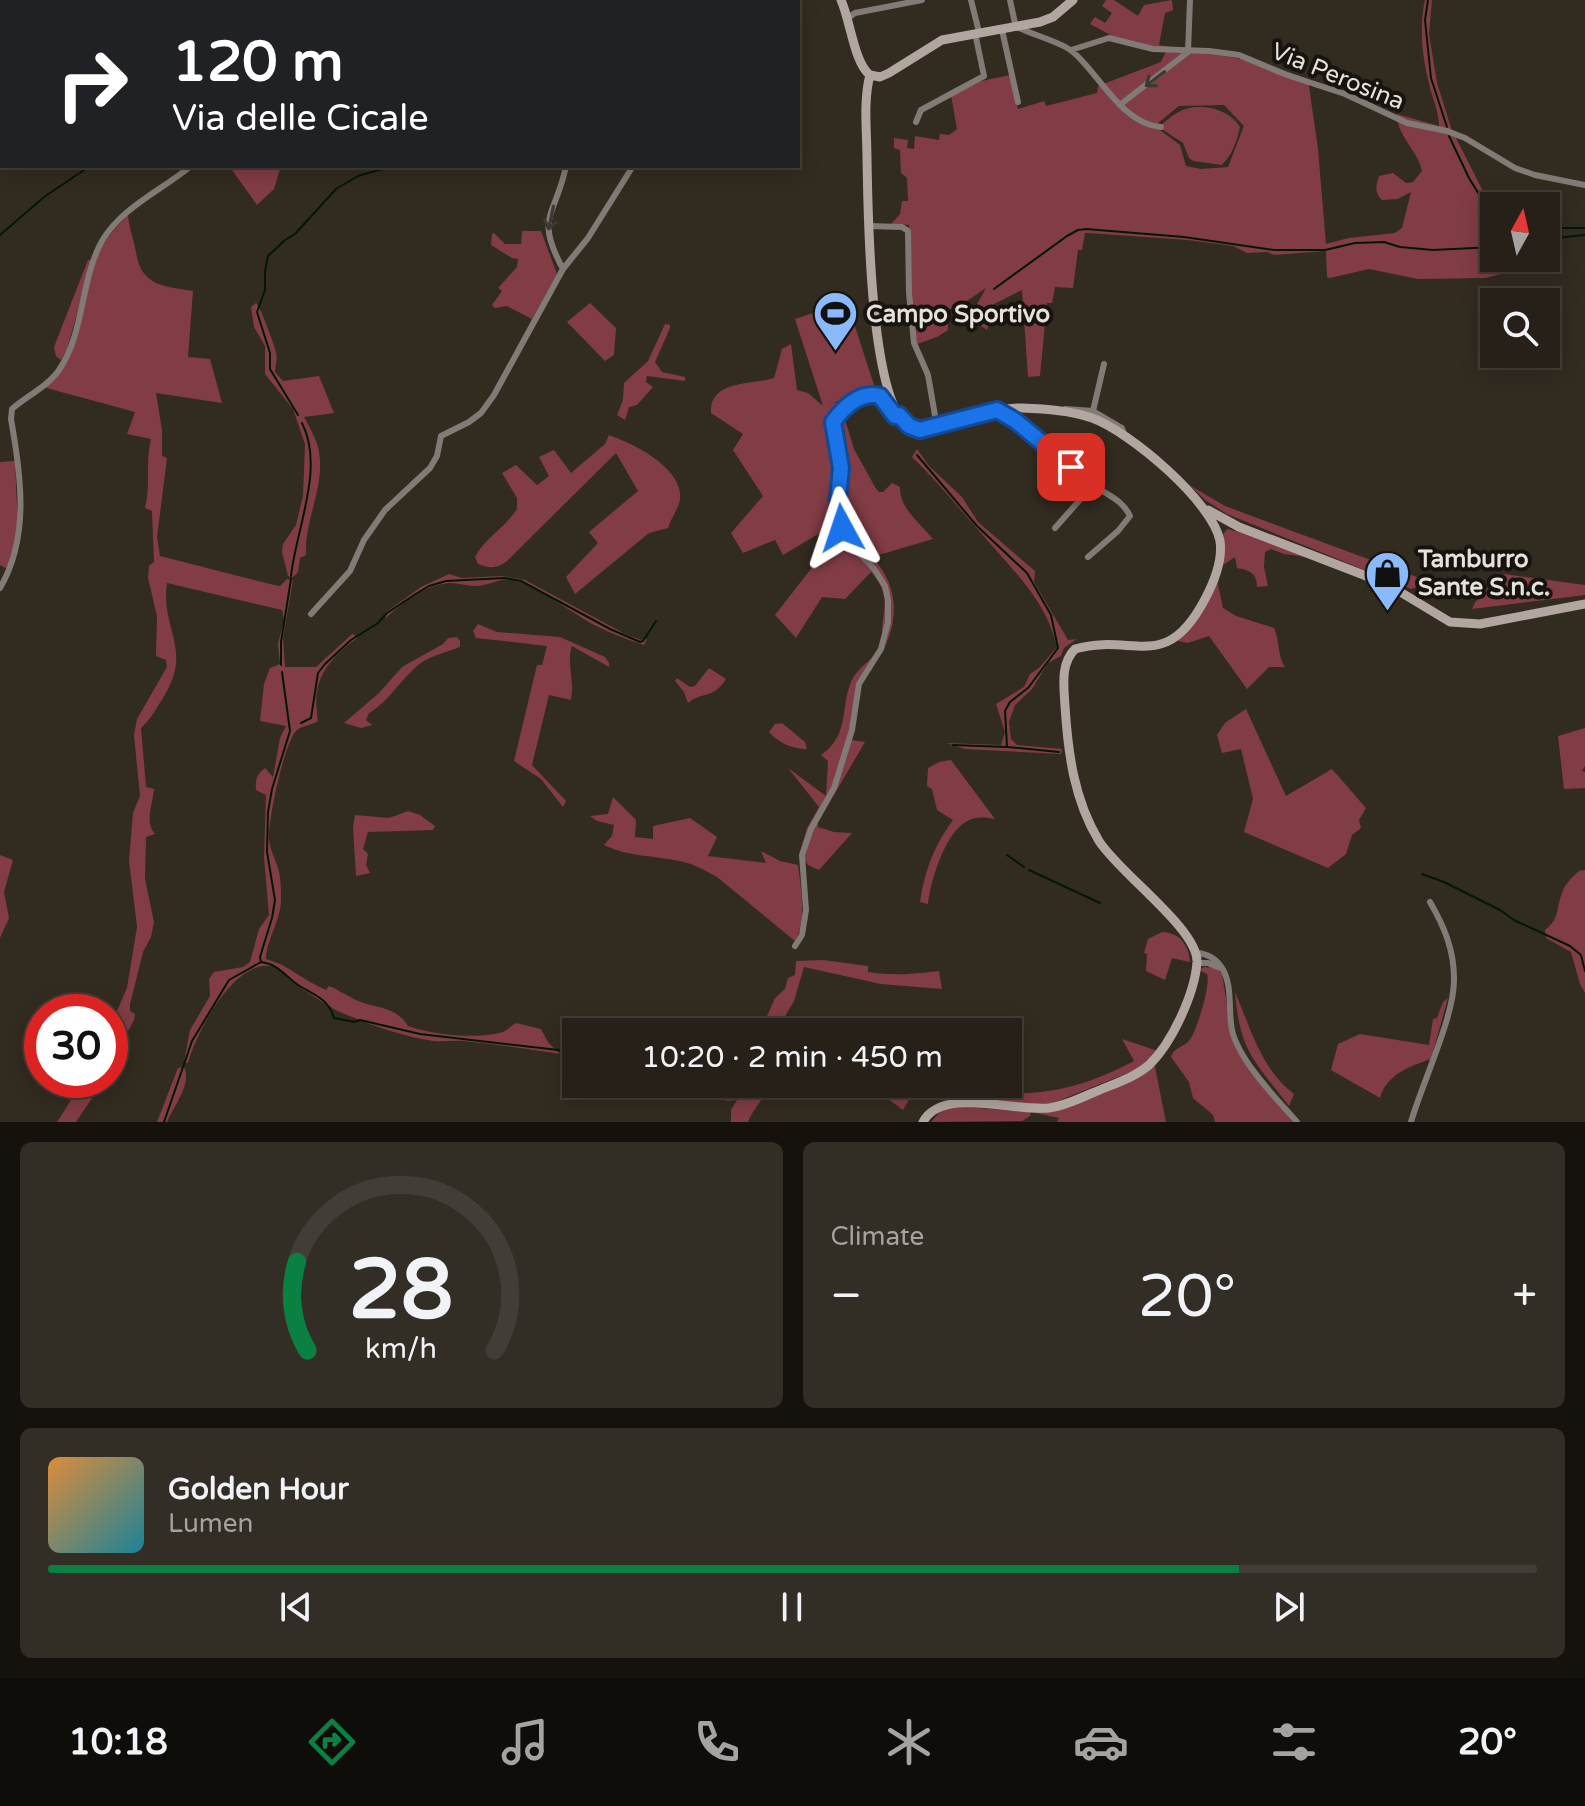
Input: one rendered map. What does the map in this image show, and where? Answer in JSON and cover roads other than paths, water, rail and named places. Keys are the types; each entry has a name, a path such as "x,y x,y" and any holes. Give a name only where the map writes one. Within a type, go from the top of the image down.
{"street":[{"path":"848,18 862,12 922,0"},
{"path":"916,122 921,110 984,76 971,0"},
{"path":"1010,0 1016,28"},
{"path":"841,1 860,63 870,75 880,77 942,40 1046,20 1073,0"},
{"path":"1121,104 1188,52 1190,0"},
{"path":"841,1 862,12"},
{"path":"1016,28 1071,50 1121,104 1152,126 1161,127"},
{"path":"1002,30 1018,102"},
{"name":"Via Perosina","path":"1071,50 1109,38 1153,49 1239,55 1345,94 1407,123 1465,138 1515,168 1585,185"},
{"path":"870,75 866,103 868,226 878,338 888,385 899,415 906,424 920,430 1012,408 1091,417 1154,457 1214,522 1220,550 1209,592 1192,621 1174,638 1158,646 1141,648 1085,646 1075,649 1065,664 1067,741 1075,784 1099,841 1184,931 1197,958 1184,1009 1168,1042 1149,1065 1135,1075 1050,1108 947,1103 927,1115 923,1122"},
{"path":"0,588 16,556 20,533 19,479 12,409 50,381 67,357 103,239 128,211 188,168"},
{"path":"563,269 553,251 547,227 565,168"},
{"path":"311,614 350,571 364,540 385,510 430,468 437,456 441,436 469,422 488,405 563,269 588,238 632,168"},
{"path":"868,226 902,227 908,231 914,343 928,375 937,427"},
{"path":"1093,411 1104,364"},
{"path":"795,946 802,935 806,910 802,855 811,829 834,788 852,730 859,684 881,649 888,622 885,586 849,542 842,528 838,499 841,468 833,422 849,403 876,394 895,416 899,415"},
{"path":"1063,412 1065,408 1093,411 1122,428 1125,437"},
{"path":"997,410 1016,421 1093,485 1123,503 1130,516 1088,557"},
{"path":"1055,528 1093,485"},
{"path":"1201,506 1233,524"},
{"path":"1214,522 1219,518 1387,584 1440,617 1458,624 1480,624 1585,604"},
{"path":"1219,537 1223,529 1233,524"},
{"path":"1411,1122 1449,1008 1455,980 1445,928 1430,902"},
{"path":"1197,958 1213,958 1223,969 1236,1041 1250,1064 1297,1122"}],"waterway":[{"path":"1428,0 1425,20 1431,78 1447,127"},
{"path":"1449,136 1480,196"},
{"path":"0,235 44,197 87,168"},
{"path":"298,415 270,369 270,353 257,312 265,290 268,256 295,234 336,189 358,176 386,168"},
{"path":"1560,228 1585,228"},
{"path":"994,289 1067,236 1086,229 1184,237 1274,250 1325,250 1355,243 1384,242 1433,250 1480,248"},
{"path":"1560,238 1585,235"},
{"path":"291,576 310,479 311,459 302,423"},
{"path":"917,455 977,526 1027,573 1051,615 1058,648 1028,688 1010,702 1005,711 1007,747 1059,752"},
{"path":"301,723 311,718 318,673 325,664 387,613 429,586 446,581 505,578 521,581 640,642 656,621"},
{"path":"281,665 281,642 291,579"},
{"path":"164,1122 192,1041 229,980 261,962 275,900 267,852 268,812 290,731 282,672"},
{"path":"953,745 1007,747"},
{"path":"1007,855 1024,867"},
{"path":"1029,870 1100,903"},
{"path":"1422,874 1444,882 1570,946 1581,955 1585,971"},
{"path":"261,962 277,968 320,998 334,1018 354,1022 360,1020 420,1034 562,1050"}],"place":[{"name":"Campo Sportivo","path":"835,353"},
{"name":"Tamburro Sante S.n.c.","path":"1387,612"}]}
